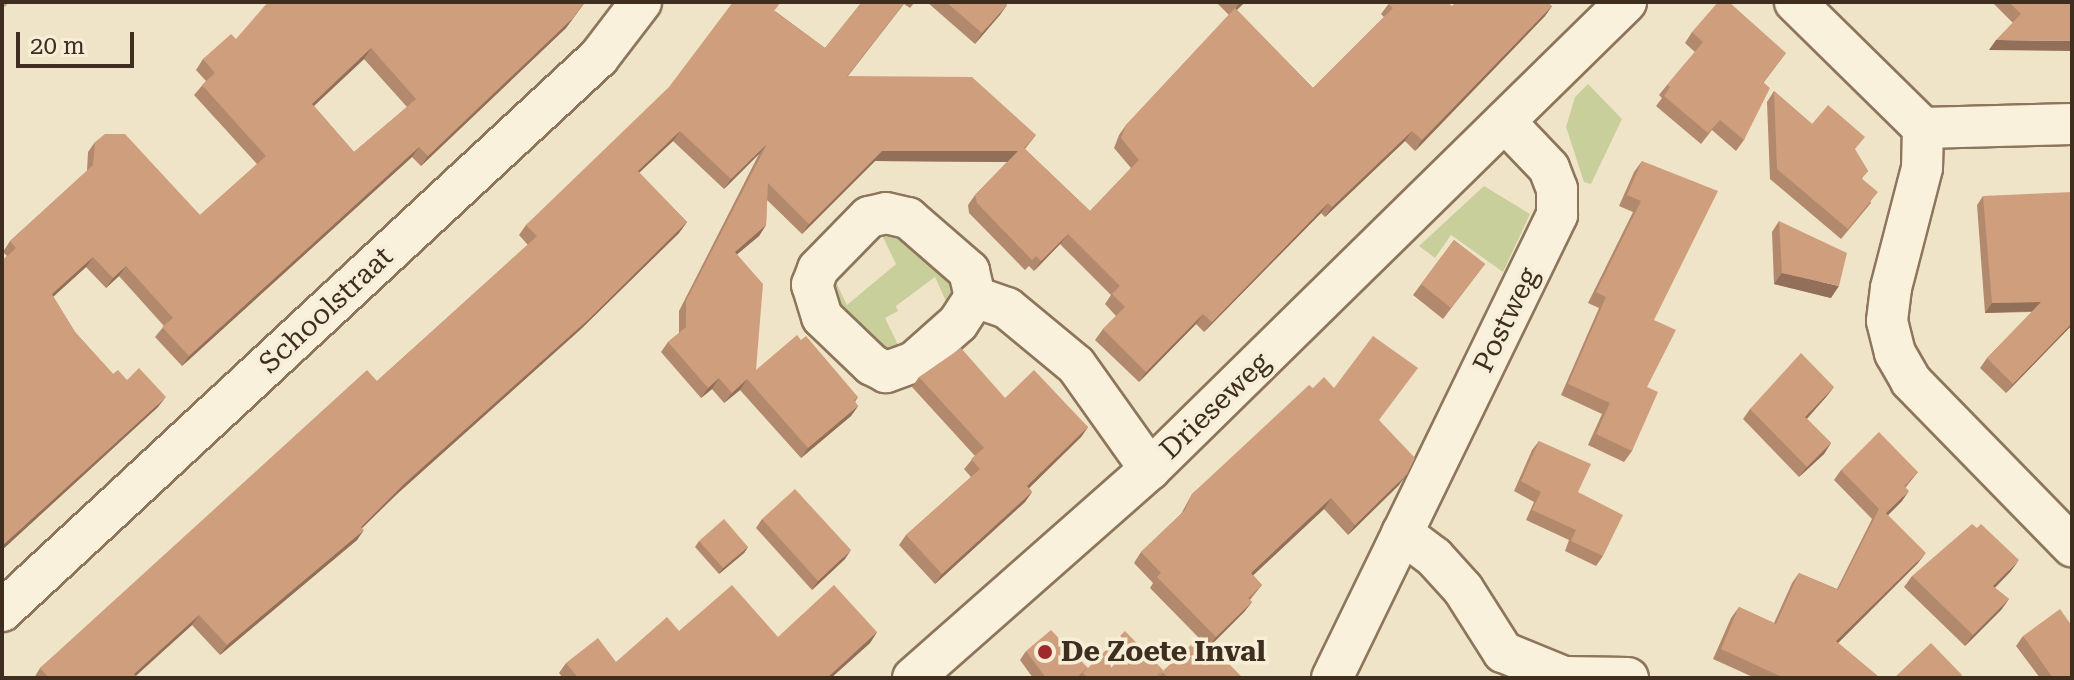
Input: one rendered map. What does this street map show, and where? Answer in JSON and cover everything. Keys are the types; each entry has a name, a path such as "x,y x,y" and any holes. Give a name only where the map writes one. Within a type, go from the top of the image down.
{"street":[{"name":"Schoolstraat","path":"2,611 599,57 641,2"},
{"path":"1506,123 1626,2"},
{"path":"1795,2 1923,128 2072,124"},
{"name":"Drieseweg","path":"913,678 1150,469 1506,123"},
{"name":"Postweg","path":"1332,678 1557,215 1557,189 1549,168 1506,123"},
{"path":"1923,128 1922,168 1887,321 1895,353 1911,381 2072,546"},
{"path":"975,297 1007,308 1076,365 1150,469"},
{"path":"1402,533 1434,557 1463,589 1503,652 1564,677 1628,678"}],"green space":[{"path":"1588,84 1622,119 1591,184 1584,182 1566,127 1575,97"},
{"path":"1484,186 1530,214 1503,272 1451,235 1435,258 1419,246"},
{"path":"894,226 958,287 949,308 935,277 896,306 898,311 885,318 902,353 885,356 830,300 832,274 847,305 896,264 879,229"}],"building":[{"path":"268,2 585,2 573,18 428,156 419,147 189,356 162,327 173,318 126,266 113,278 93,257 52,294 75,332 113,374 118,370 127,380 139,368 166,397 2,546 2,261 16,248 10,241 93,165 95,142 105,134 125,134 200,215 266,156 202,85 215,73 203,59 231,34 236,39","holes":["371,48 416,99 354,152 312,104"]},
{"path":"733,2 781,2 774,11 825,48 862,2 905,2 847,76 972,77 1036,135 1024,148 1090,211 1139,160 1121,138 1126,125 1235,8 1313,88 1393,8 1388,4 1390,2 1447,2 1452,6 1456,2 1548,2 1552,6 1422,140 1412,131 1332,207 1328,203 1212,322 1203,314 1146,372 1103,329 1125,307 1112,294 1120,286 1068,234 1041,261 1036,256 1032,260 977,203 975,195 1018,151 882,151 809,224 768,183 766,225 735,252 763,284 756,370 797,335 801,340 806,336 858,397 854,400 858,406 808,448 747,379 732,393 719,378 708,388 668,342 686,327 686,301 767,144 731,179 680,131 638,171 687,222 589,319 404,484 361,527 364,530 227,645 199,615 134,674 138,678 49,678 40,668 367,370 377,381 537,236 526,225 669,87"},
{"path":"946,2 1004,2 1007,5 982,33"},
{"path":"1718,2 1729,2 1786,53 1763,82 1770,88 1744,140 1720,120 1708,133 1664,96 1670,87 1667,85 1703,42 1692,32"},
{"path":"2009,2 2072,2 2072,41 1996,40 2021,14"},
{"path":"1774,91 1812,124 1828,105 1865,137 1855,149 1868,171 1861,178 1878,192 1848,229 1777,169"},
{"path":"1642,161 1718,191 1654,320 1676,330 1647,387 1658,392 1632,451 1596,434 1610,403 1568,384 1606,297 1596,292 1641,201 1627,195"},
{"path":"2072,192 2072,323 2013,384 1987,358 2041,302 1992,303 1983,196"},
{"path":"1779,221 1847,253 1839,286 1782,273"},
{"path":"1454,240 1485,264 1451,308 1421,284"},
{"path":"1373,336 1418,368 1379,420 1415,458 1407,474 1355,525 1331,498 1251,573 1262,585 1248,598 1252,602 1216,637 1157,577 1161,573 1141,552 1185,510 1192,494 1309,385 1313,388 1324,377 1334,388"},
{"path":"961,348 1005,398 1034,370 1088,427 1027,486 1032,492 942,574 906,535 980,469 971,459 984,448 919,377"},
{"path":"1801,353 1834,387 1805,417 1831,443 1807,467 1750,409"},
{"path":"1879,432 1918,472 1904,486 1909,491 1886,513 1926,553 1836,641 1880,678 1784,678 1721,649 1739,607 1776,624 1799,573 1838,590 1879,509 1841,470"},
{"path":"1539,441 1591,464 1578,492 1623,515 1603,556 1571,541 1576,530 1532,510 1541,492 1521,481"},
{"path":"795,489 851,550 818,581 762,519"},
{"path":"724,519 748,547 723,568 699,541"},
{"path":"1972,524 1977,528 1981,524 2019,560 1993,586 2009,599 1973,635 1912,576"},
{"path":"732,585 778,637 834,585 877,632 827,678 578,678 566,663 598,638 616,662 667,617 679,631"},
{"path":"2060,609 2072,626 2072,678 2053,678 2023,636"},
{"path":"1051,630 1088,668 1125,631 1163,670 1155,678 1088,678 1083,673 1087,668 1076,678 1046,678 1026,651"},
{"path":"1201,636 1241,676 1239,678 1169,678 1162,672"},
{"path":"1931,643 1962,675 1960,678 1894,678"}],"place":[{"name":"De Zoete Inval","path":"1045,652"}]}
